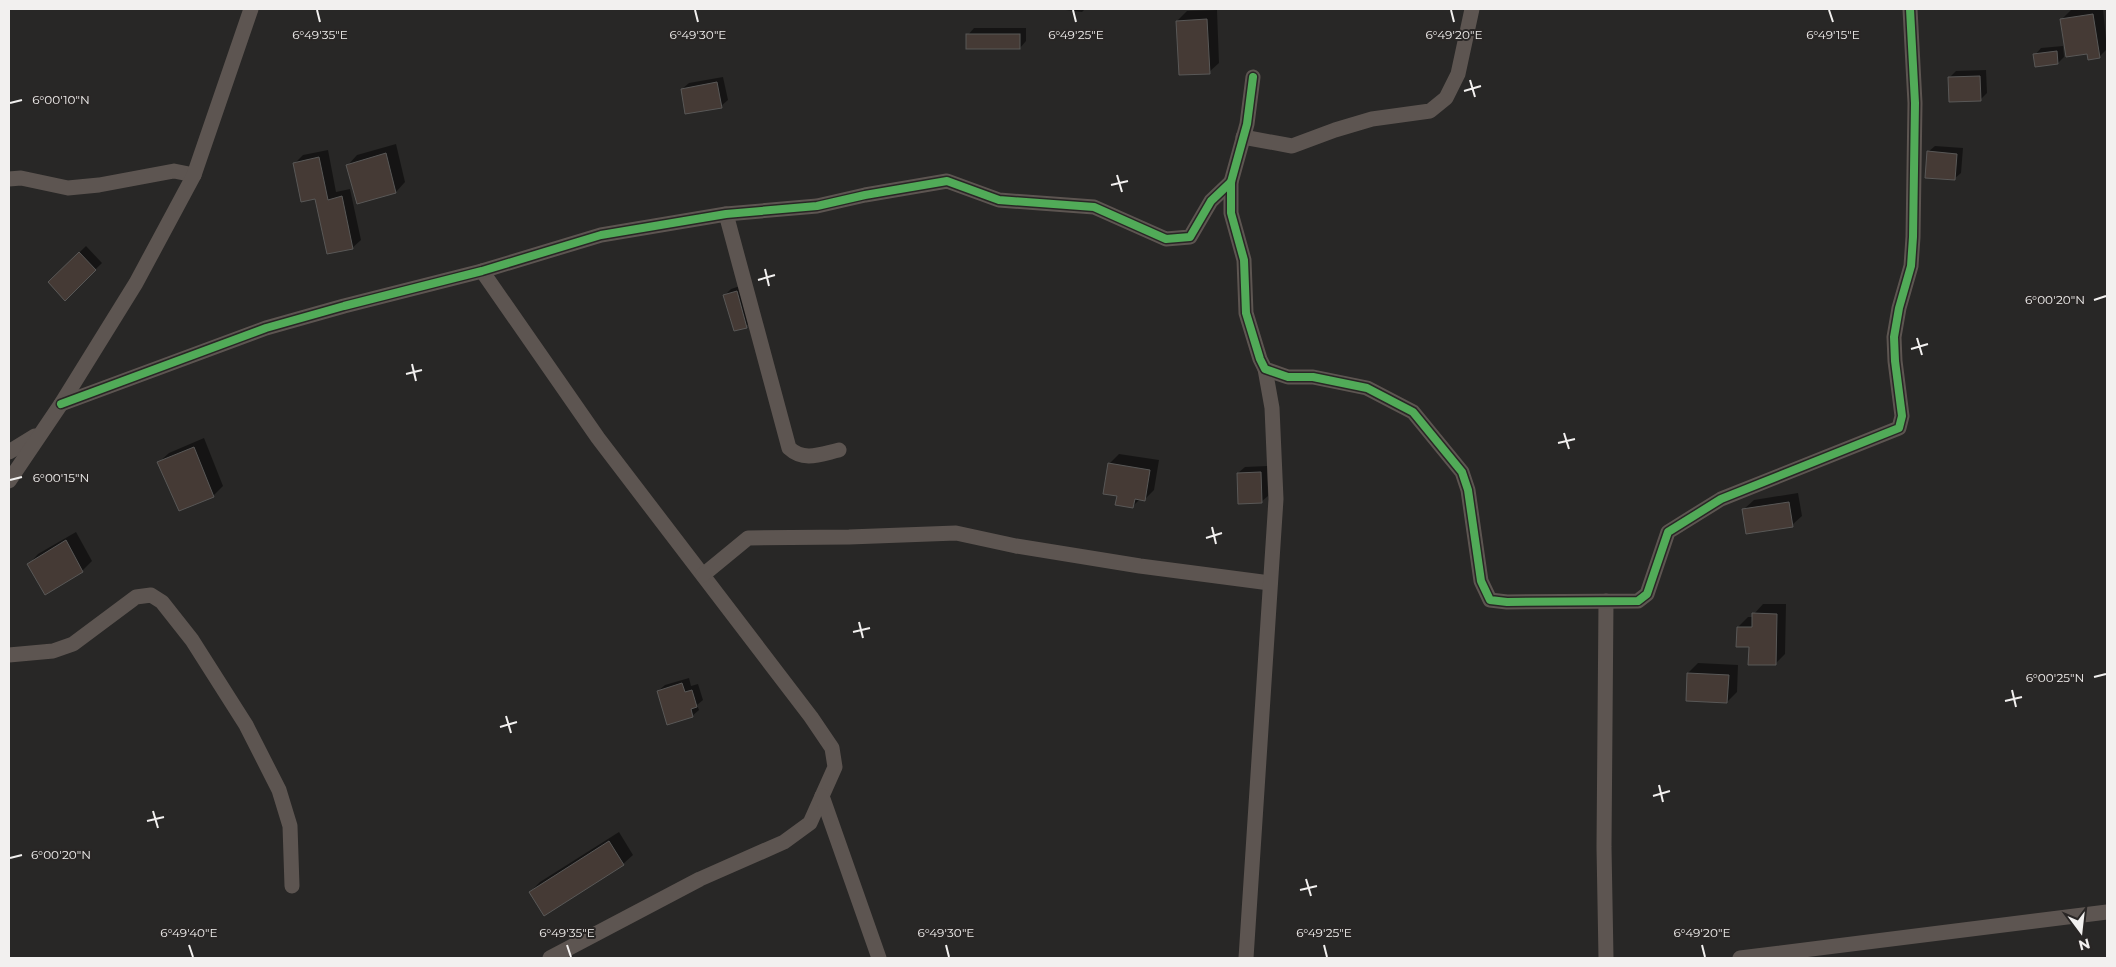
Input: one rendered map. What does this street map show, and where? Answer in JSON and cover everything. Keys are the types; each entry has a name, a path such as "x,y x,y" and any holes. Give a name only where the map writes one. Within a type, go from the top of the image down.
{"street":[{"path":"9,481 61,404 136,283 194,175 251,9"},
{"path":"1243,138 1292,146 1372,119 1430,110 1446,98 1458,74 1472,9"},
{"path":"1265,369 1288,377 1314,376 1367,388 1413,412 1462,472 1468,490 1481,581 1490,600 1508,602 1638,601 1647,594 1668,532 1720,499 1899,428 1902,416 1894,361 1894,337 1899,308 1911,266 1913,237 1915,103 1910,9"},
{"path":"1246,958 1276,499 1272,408 1265,369 1260,359 1246,313 1244,260 1231,213 1231,182 1247,124 1253,77"},
{"path":"9,179 21,178 68,188 99,185 174,171 194,175"},
{"path":"61,404 266,328 344,306 482,272 601,234 726,214 817,206 865,195 947,181 998,200 1094,207 1166,239 1190,237 1211,201 1231,182"},
{"path":"1211,201 1231,213"},
{"path":"726,214 789,448 796,454 806,457 839,450"},
{"path":"482,272 598,438 832,748 835,767 810,823 784,842 700,879 550,958"},
{"path":"9,452 40,433"},
{"path":"703,575 748,538 956,533 1016,546 1140,566 1270,582"},
{"path":"9,655 53,651 73,644 136,597 152,595 162,602 192,640 246,725 279,790 290,826 292,886"},
{"path":"1606,601 1604,837 1606,958"},
{"path":"822,796 879,958"},
{"path":"1740,958 2107,912"}],"building":[{"path":"2093,14 2100,58 2088,60 2087,54 2066,57 2060,19"},
{"path":"1207,19 1210,74 1179,75 1176,21"},
{"path":"966,34 1020,34 1020,49 966,49"},
{"path":"2057,51 2058,64 2035,67 2033,54"},
{"path":"1980,76 1981,101 1949,102 1948,77"},
{"path":"717,82 722,108 685,114 681,89"},
{"path":"1927,151 1957,154 1955,180 1925,178"},
{"path":"386,153 396,193 357,204 346,165"},
{"path":"319,157 328,200 342,196 353,249 327,254 315,199 301,202 293,163"},
{"path":"79,252 96,270 65,301 48,282"},
{"path":"737,291 747,328 734,331 723,295"},
{"path":"194,447 214,497 179,511 157,462"},
{"path":"1108,463 1150,470 1145,501 1135,499 1133,508 1115,505 1117,496 1103,494"},
{"path":"1261,472 1262,503 1238,504 1237,473"},
{"path":"1789,502 1793,527 1746,534 1742,509"},
{"path":"66,540 83,572 45,595 27,564"},
{"path":"1752,613 1777,614 1776,665 1748,665 1749,647 1736,647 1737,627 1752,627"},
{"path":"1687,673 1729,675 1727,703 1686,701"},
{"path":"682,683 685,692 692,690 697,707 691,709 693,717 667,725 657,691"},
{"path":"609,841 624,865 544,916 529,892"}],"cycle path":[{"path":"1253,77 1247,124 1231,182 1231,213 1244,260 1246,313 1260,359 1265,369 1288,377 1313,377 1367,388 1413,412 1462,472 1468,490 1481,581 1490,600 1507,602 1638,601 1647,594 1668,532 1721,499 1899,428 1902,416 1894,337 1899,308 1911,266 1913,237 1915,103 1910,9"},
{"path":"61,404 266,328 482,271 601,235 726,214 817,206 865,195 947,181 999,200 1094,207 1166,239 1190,237 1211,201 1231,182"}]}
